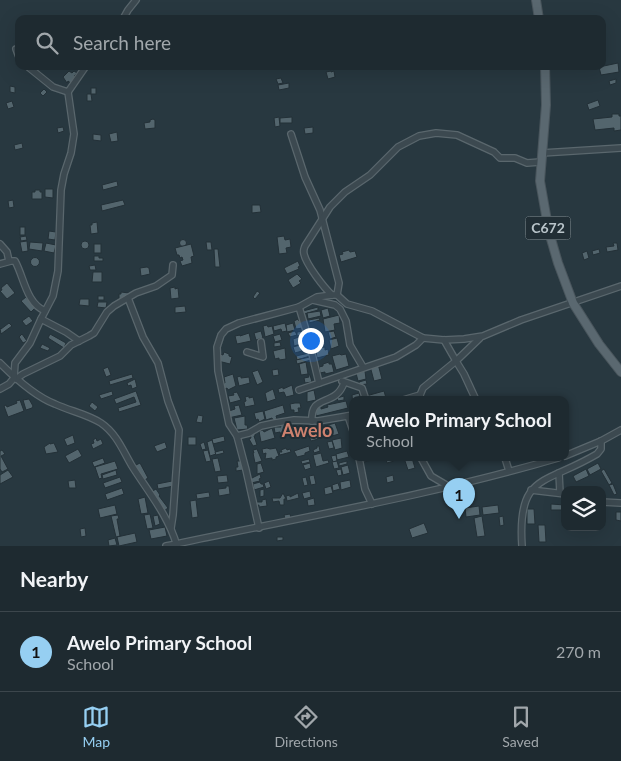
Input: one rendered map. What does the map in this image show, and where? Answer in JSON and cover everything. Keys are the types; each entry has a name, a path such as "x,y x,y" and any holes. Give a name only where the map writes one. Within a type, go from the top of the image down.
{"main road":[{"path":"536,0 539,15"},
{"name":"C672","path":"545,70 546,105 540,162 541,192 548,226 556,257 573,303 599,344 621,372"}],"street":[{"path":"125,15 136,0"},
{"path":"32,70 53,87 68,92"},
{"path":"15,378 16,363 30,343 56,287 60,249 61,190 74,142 73,119 68,92 83,70"},
{"path":"291,134 317,203 339,283 335,295"},
{"path":"483,336 444,340 423,338 372,311 347,304 321,282 303,253 305,246 330,207 345,192 370,176 398,147 424,134 457,135 495,153 500,158 515,158 527,163 540,162"},
{"path":"542,153 621,148"},
{"path":"0,244 7,252 9,261"},
{"path":"0,264 9,261 16,262 22,281 34,304 45,311"},
{"path":"0,389 15,378 60,356 68,346 94,333 111,308 166,280 172,275 173,265"},
{"path":"420,396 424,388 483,336 521,320 621,286"},
{"path":"259,528 237,436 229,424 218,371 216,352 221,335 226,329 233,326 299,306 322,296 335,295"},
{"path":"128,298 143,337 156,358 168,401 179,430 171,528"},
{"path":"312,300 335,305 340,309 346,321 350,345 363,367"},
{"path":"299,306 319,383"},
{"path":"40,319 79,341"},
{"path":"299,390 399,355 416,345 423,338"},
{"path":"444,340 474,396"},
{"path":"247,352 263,356 261,342"},
{"path":"0,363 15,378 50,402 90,417 109,429 120,443 132,466 158,504 171,528 177,545"},
{"path":"339,377 344,383 360,387 364,396"},
{"path":"312,421 314,406 334,396 341,390 344,383"},
{"path":"237,436 269,424 294,420 328,420 349,416"},
{"path":"569,454 621,430"},
{"path":"522,546 522,512 531,490 541,482 597,454 601,449 601,441"},
{"path":"360,461 365,489 372,504"},
{"path":"423,461 431,476 448,486"},
{"path":"506,461 510,471"},
{"path":"166,546 372,504 547,461"},
{"path":"559,473 561,486"},
{"path":"531,490 561,494"},
{"path":"606,502 621,503"}],"building":[{"path":"618,63 619,72 601,75 600,70 606,70 606,66"},
{"path":"69,71 77,73 74,76 77,78 72,84 68,81 67,83 63,77"},
{"path":"334,71 335,77 328,79 326,72"},
{"path":"281,78 283,83 278,84 276,79"},
{"path":"616,79 616,83 610,85 609,81"},
{"path":"289,83 289,88 279,90 278,85"},
{"path":"10,86 15,87 15,93 10,92"},
{"path":"91,88 96,88 96,94 91,94"},
{"path":"44,89 47,92 43,96 40,93"},
{"path":"87,94 91,94 92,101 87,101"},
{"path":"598,100 600,106 589,110 587,104"},
{"path":"12,101 14,107 8,109 6,103"},
{"path":"612,114 619,114 621,116 621,130 614,131 614,128 595,130 593,119 612,117"},
{"path":"279,117 280,126 275,127 274,118"},
{"path":"292,117 292,123 280,123 280,118"},
{"path":"153,119 155,120 155,128 145,129 144,123 150,122"},
{"path":"63,127 64,131 58,133 57,128"},
{"path":"313,127 313,133 305,134 304,128"},
{"path":"117,132 118,141 111,142 109,134"},
{"path":"93,134 101,135 101,141 93,140"},
{"path":"22,143 23,148 15,150 14,145"},
{"path":"117,181 118,186 103,190 102,185"},
{"path":"45,189 53,189 53,198 45,197"},
{"path":"35,190 42,192 42,199 32,199 32,192 35,192"},
{"path":"13,200 14,207 9,208 8,201"},
{"path":"123,200 125,205 102,211 101,205"},
{"path":"252,205 260,205 261,212 252,213"},
{"path":"97,222 98,233 91,234 90,225"},
{"path":"20,227 25,227 25,235 20,235"},
{"path":"49,231 56,232 55,240 48,239"},
{"path":"26,236 27,240 21,241 20,237"},
{"path":"284,236 285,240 290,239 291,247 286,248 287,253 279,254 277,237"},
{"path":"183,239 187,243 183,247 179,243"},
{"path":"27,241 28,251 22,252 20,242"},
{"path":"85,241 89,245 85,249 81,245"},
{"path":"30,242 43,243 42,251 29,249"},
{"path":"206,242 211,242 212,250 207,250"},
{"path":"46,243 56,245 54,253 44,251"},
{"path":"613,243 617,243 618,250 607,252 606,247 614,246"},
{"path":"94,244 101,244 101,253 94,253"},
{"path":"191,244 194,256 191,257 192,263 182,266 180,261 183,260 182,257 180,258 177,255 175,248"},
{"path":"214,249 218,249 220,267 215,267"},
{"path":"599,249 600,253 593,255 592,251"},
{"path":"349,250 350,252 355,251 357,257 341,262 339,255"},
{"path":"587,251 589,258 584,260 582,253"},
{"path":"94,256 103,258 103,261 94,261"},
{"path":"35,258 39,262 35,266 31,262"},
{"path":"298,261 299,269 287,274 284,268"},
{"path":"95,265 96,270 90,270 89,266"},
{"path":"147,267 150,274 141,276 140,268"},
{"path":"93,272 102,272 102,282 92,282"},
{"path":"297,274 302,279 299,281 301,283 293,288 288,280"},
{"path":"7,283 15,293 7,299 0,291"},
{"path":"175,287 175,289 178,288 179,298 171,299 170,288"},
{"path":"257,291 260,293 255,299 253,297"},
{"path":"121,292 129,293 129,297 119,299"},
{"path":"98,296 104,296 104,300 98,300"},
{"path":"26,297 35,308 31,312 21,301"},
{"path":"80,299 89,299 89,306 79,305"},
{"path":"98,302 107,302 106,308 97,307"},
{"path":"185,306 186,312 175,313 175,307"},
{"path":"318,307 318,310 304,314 303,311"},
{"path":"328,308 330,316 323,318 321,310"},
{"path":"320,311 321,316 308,319 307,313"},
{"path":"339,315 340,323 334,324 335,330 325,332 323,319"},
{"path":"29,316 33,321 26,326 22,321"},
{"path":"319,318 320,320 309,323 309,320"},
{"path":"298,319 299,321 301,320 303,328 296,329 294,321"},
{"path":"9,323 12,326 1,334 0,328"},
{"path":"285,323 287,331 282,332 281,329 274,331 273,326"},
{"path":"293,323 295,330 287,332 286,325"},
{"path":"267,325 268,327 272,326 274,334 265,337 263,326"},
{"path":"261,331 263,338 256,340 254,333"},
{"path":"295,331 297,335 290,337 288,333"},
{"path":"305,331 306,335 297,336 297,332"},
{"path":"334,331 336,337 330,339 328,332"},
{"path":"249,333 251,341 237,344 235,336"},
{"path":"322,333 325,344 317,346 314,335"},
{"path":"22,334 27,341 23,343 19,337"},
{"path":"50,334 66,343 64,348 48,338"},
{"path":"280,334 282,340 275,342 273,336"},
{"path":"299,337 301,344 294,346 293,339"},
{"path":"337,338 339,346 331,349 329,340"},
{"path":"280,342 281,346 274,347 274,343"},
{"path":"307,343 309,350 303,351 301,344"},
{"path":"42,344 50,348 48,351 40,348"},
{"path":"300,345 302,351 295,353 293,347"},
{"path":"325,347 325,350 328,349 329,355 317,358 316,352 319,351 319,348"},
{"path":"285,348 286,359 275,359 273,351"},
{"path":"224,352 232,357 230,364 218,361 220,354 223,355"},
{"path":"309,353 310,356 297,360 296,356"},
{"path":"346,354 349,366 336,370 332,356"},
{"path":"310,357 311,360 297,364 296,360"},
{"path":"306,362 308,374 301,375 299,364"},
{"path":"329,362 329,364 332,364 334,372 320,373 319,367"},
{"path":"378,364 382,379 374,381 370,366"},
{"path":"108,367 111,375 106,377 103,369"},
{"path":"278,369 279,375 273,376 272,370"},
{"path":"258,370 263,382 257,385 252,372"},
{"path":"365,371 366,379 358,381 356,373"},
{"path":"132,374 133,378 110,385 109,381"},
{"path":"233,374 236,386 228,390 227,388 225,389 224,377"},
{"path":"308,375 310,375 312,382 305,383 304,378 309,377"},
{"path":"241,376 241,378 249,377 250,383 239,386 237,377"},
{"path":"135,379 137,387 132,389 131,385 128,386 127,383"},
{"path":"366,380 367,384 359,385 359,382"},
{"path":"292,385 294,395 286,397 284,392 279,393 278,389"},
{"path":"273,389 276,399 267,402 265,393"},
{"path":"314,390 316,400 307,402 307,392"},
{"path":"112,391 113,395 101,399 99,395"},
{"path":"136,391 141,405 119,412 118,408 136,402 134,397 116,404 114,399"},
{"path":"384,391 385,396 366,396"},
{"path":"237,392 241,400 230,403 228,396 234,395 233,393"},
{"path":"249,396 249,398 253,397 255,405 245,407 245,397"},
{"path":"344,396 344,400 338,401 337,398"},
{"path":"29,399 33,406 26,410 23,400"},
{"path":"20,400 24,411 8,417 4,406 6,405 7,407"},
{"path":"346,401 348,408 316,416 315,409 318,408 317,405 323,404 321,409 328,407 327,405"},
{"path":"92,402 98,407 95,411 89,406"},
{"path":"300,403 301,408 298,408 299,412 294,413 294,410 291,410 290,404"},
{"path":"239,405 242,415 228,418 226,412 235,409 234,406"},
{"path":"283,405 285,413 276,416 277,419 266,420 264,411"},
{"path":"263,411 265,419 259,422 258,419 256,420 254,413"},
{"path":"198,415 203,416 202,423 196,422"},
{"path":"245,416 245,425 247,425 248,429 237,430 234,418"},
{"path":"335,423 339,434 332,436 331,432 327,433 325,426"},
{"path":"280,425 285,425 284,431 287,430 288,434 281,436 280,432 275,433 274,427 281,427"},
{"path":"303,427 305,434 298,436 296,428"},
{"path":"272,428 275,438 261,442 259,431 263,430 264,432"},
{"path":"316,432 318,439 311,441 309,436"},
{"path":"255,433 257,445 253,446 249,439 251,438 250,434"},
{"path":"73,435 75,443 67,446 64,439"},
{"path":"224,436 225,441 213,444 212,439"},
{"path":"188,437 196,437 196,445 188,445"},
{"path":"96,438 97,441 101,439 103,444 93,449 91,444 94,443 93,440"},
{"path":"341,438 342,448 335,450 332,440"},
{"path":"212,440 216,454 210,456 207,442"},
{"path":"332,441 334,448 329,449 327,442"},
{"path":"165,442 167,448 157,452 154,446"},
{"path":"204,442 206,449 202,450 200,444"},
{"path":"54,443 58,452 46,454 44,447"},
{"path":"309,446 310,451 305,453 305,455 297,457 294,451"},
{"path":"319,446 320,451 314,453 313,450"},
{"path":"276,448 279,456 272,460 272,458 265,459 266,453 263,454 262,449"},
{"path":"286,448 287,450 290,449 291,452 280,455 279,452"},
{"path":"78,449 82,456 69,463 65,456"},
{"path":"257,449 262,461 255,463 253,450"},
{"path":"2,450 5,454 1,456 8,469 2,472 0,469 0,451"},
{"path":"208,450 211,461 206,462 203,451"},
{"path":"223,450 224,453 216,455 215,452"},
{"path":"347,451 349,457 337,460 336,454"},
{"path":"321,453 323,461 328,460 329,463 316,467 313,455"},
{"path":"336,455 337,461 333,462 331,456"},
{"path":"103,458 105,463 94,467 92,462"},
{"path":"218,458 221,471 215,472 212,459"},
{"path":"309,459 310,462 302,464 301,461"},
{"path":"115,461 118,469 101,474 102,478 99,479 95,467"},
{"path":"237,461 241,461 243,470 236,471 236,467 238,467"},
{"path":"337,461 339,468 334,469 332,462"},
{"path":"347,461 347,464 339,466 339,463"},
{"path":"405,461 413,461 415,468 408,470"},
{"path":"140,463 148,478 143,481 134,466"},
{"path":"261,463 264,472 257,474 257,464"},
{"path":"310,463 311,468 305,470 303,465"},
{"path":"598,463 601,469 590,475 587,469"},
{"path":"348,465 350,473 343,475 341,467"},
{"path":"341,469 342,475 338,476 336,470"},
{"path":"586,469 589,476 576,482 573,476"},
{"path":"604,469 612,483 609,485 601,471"},
{"path":"8,470 13,477 0,484 0,475"},
{"path":"116,470 117,475 103,479 102,475"},
{"path":"260,474 260,481 251,483 250,479"},
{"path":"227,475 228,482 218,483 217,476"},
{"path":"314,475 316,484 311,485 309,476"},
{"path":"393,475 394,481 387,483 386,477"},
{"path":"120,477 122,482 105,488 103,483"},
{"path":"306,477 308,485 304,486 302,478"},
{"path":"75,480 76,488 69,488 68,481"},
{"path":"350,480 351,487 341,490 340,482"},
{"path":"172,481 174,486 158,489 157,484"},
{"path":"269,481 271,487 266,489 264,483"},
{"path":"260,482 264,487 254,490 253,484"},
{"path":"338,483 340,489 333,491 332,485"},
{"path":"613,484 617,494 614,495 609,485"},
{"path":"226,486 229,486 230,494 219,496 218,489 226,488"},
{"path":"331,486 333,493 325,495 324,488"},
{"path":"122,488 124,494 107,500 105,494"},
{"path":"156,489 168,508 164,511 151,492"},
{"path":"264,489 264,496 260,497 260,490"},
{"path":"310,491 311,497 304,499 302,493"},
{"path":"209,492 210,497 197,499 196,494"},
{"path":"283,493 286,499 284,499 284,505 280,505 279,501 273,502 272,498 280,498"},
{"path":"298,493 299,498 287,501 286,496 290,495 290,497"},
{"path":"145,497 148,513 141,514 138,499"},
{"path":"314,498 315,505 308,506 307,500"},
{"path":"266,499 267,506 255,506 254,502 262,502 262,500"},
{"path":"196,500 198,517 192,518 190,501"},
{"path":"551,504 561,505 561,510 551,510"},
{"path":"115,505 117,514 100,518 98,509"},
{"path":"498,505 499,513 483,515 482,507"},
{"path":"479,506 480,515 466,517 465,508"},
{"path":"527,509 534,509 535,524 527,524"},
{"path":"616,512 621,512 621,521 616,520"},
{"path":"150,514 153,528 147,529 144,515"},
{"path":"290,514 291,518 285,519 284,515"},
{"path":"118,515 120,536 116,537 111,516"},
{"path":"158,515 160,524 155,526 153,516"},
{"path":"482,516 485,536 477,537 474,518"},
{"path":"503,516 504,525 500,526 499,517"},
{"path":"424,523 428,533 412,538 409,529"},
{"path":"538,525 545,525 546,542 539,542"},
{"path":"165,527 167,536 151,539 149,530"},
{"path":"85,528 86,536 81,537 80,529"},
{"path":"135,533 137,542 119,546 117,537"},
{"path":"277,537 283,537 283,540 277,541"},
{"path":"115,538 117,545 109,546 108,540"}],"place":[{"name":"Awelo Primary School","path":"459,519"}],"district":[{"name":"Awelo","path":"307,431"}]}
